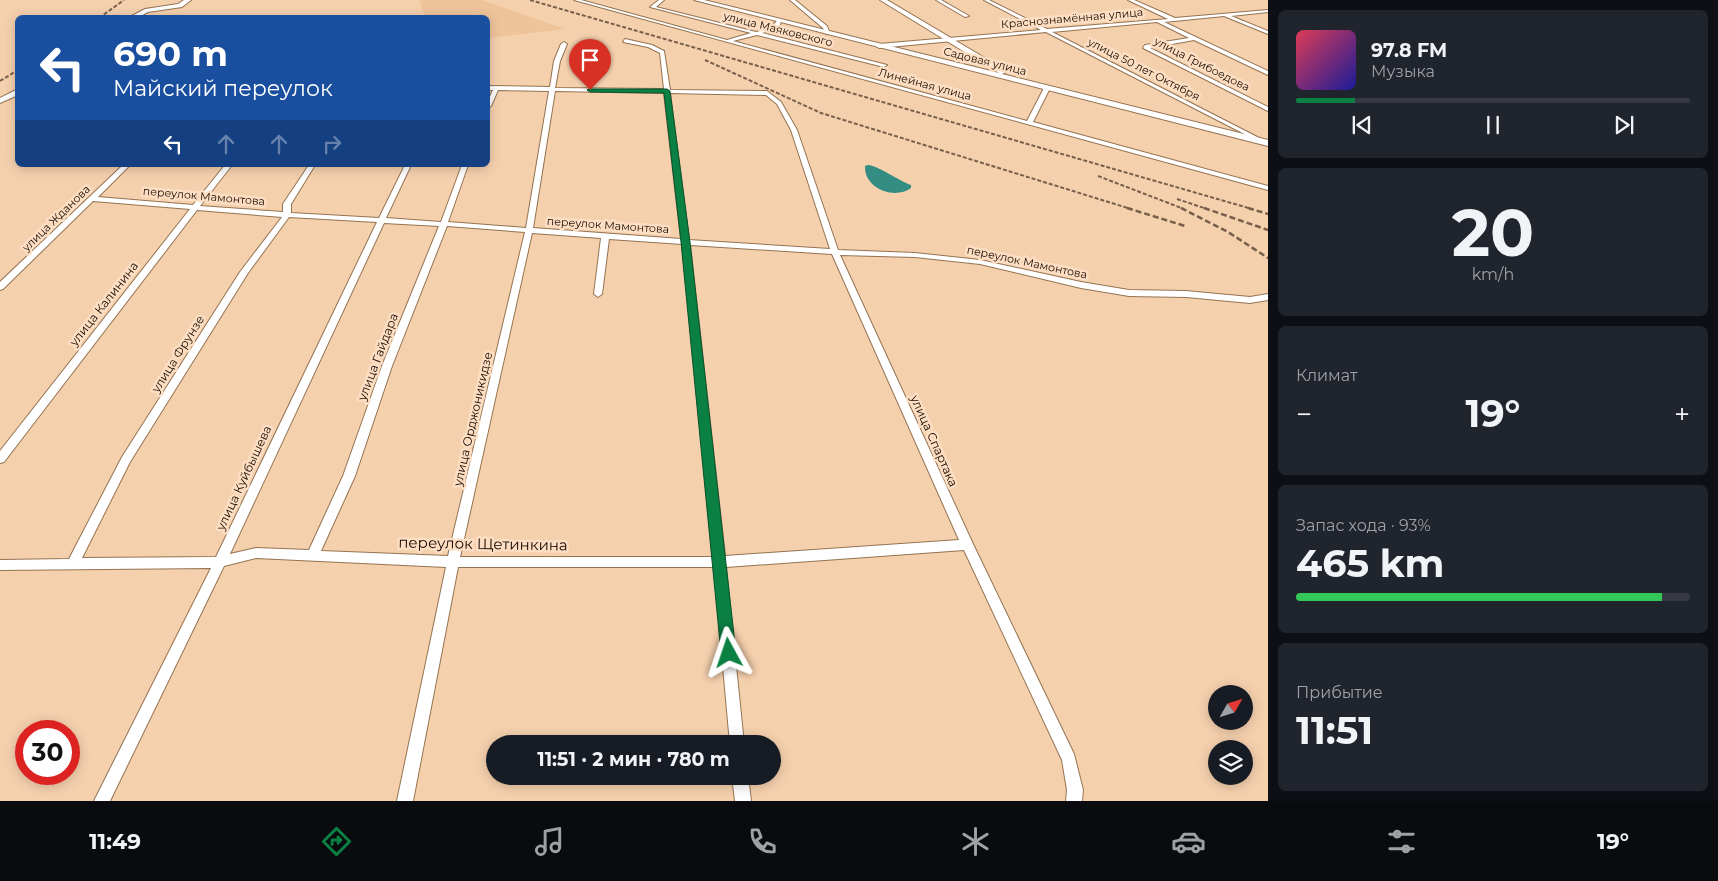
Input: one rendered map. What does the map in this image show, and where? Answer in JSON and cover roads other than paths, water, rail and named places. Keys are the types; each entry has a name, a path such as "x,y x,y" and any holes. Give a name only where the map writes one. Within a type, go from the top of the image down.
{"street":[{"path":"138,15 147,10 180,6 188,0"},
{"name":"Линейная улица","path":"576,0 1268,188"},
{"name":"улица Маяковского","path":"662,0 652,7 884,65"},
{"name":"Садовая улица","path":"696,0 1266,143"},
{"path":"792,0 798,0"},
{"path":"792,0 825,27 828,33"},
{"path":"883,0 1015,80"},
{"path":"938,0 967,16"},
{"name":"улица 50 лет Октября","path":"986,0 1266,143"},
{"path":"1130,0 1174,19"},
{"name":"Краснознамённая улица","path":"879,46 1268,11"},
{"path":"1224,15 1268,33"},
{"path":"727,41 775,27 779,21"},
{"path":"1158,21 1268,72"},
{"name":"улица Грибоедова","path":"1196,38 1145,47 1268,109"},
{"path":"625,41 650,46 662,52 720,562 736,735"},
{"name":"улица Орджоникидзе","path":"405,801 453,562 528,230 557,62 564,44"},
{"path":"490,88 667,91"},
{"path":"1029,122 1047,88"},
{"path":"490,102 496,89"},
{"name":"улица Спартака","path":"667,91 767,93 779,103 794,130 835,252 967,545 1069,759 1076,790 1074,801"},
{"path":"0,101 15,92"},
{"name":"улица Жданова","path":"0,287 125,167"},
{"name":"улица Калинина","path":"0,459 194,206 227,167"},
{"name":"улица Фрунзе","path":"73,564 126,460 244,272 287,215 287,204 311,167"},
{"name":"улица Куйбышева","path":"102,801 220,562 407,167"},
{"name":"улица Гайдара","path":"312,556 348,476 387,366 444,224 463,167"},
{"name":"переулок Мамонтова","path":"93,198 287,215 444,224 835,252 915,255 980,262 1081,285 1129,293 1186,294 1250,300 1268,297"},
{"path":"598,294 605,236"},
{"name":"переулок Щетинкина","path":"0,565 220,562 256,552 453,562 720,562 967,545"},
{"path":"741,785 743,801"}],"water":[{"path":"868,165 911,185 911,188 897,193 882,190 870,181 866,174 865,166"}],"railway":[{"path":"103,15 124,0"},
{"path":"530,0 1252,209"},
{"path":"705,60 821,113 1131,209"},
{"path":"0,81 15,72"},
{"path":"1098,176 1184,209"},
{"path":"1177,199 1204,208"},
{"path":"1127,208 1185,226"},
{"path":"1181,208 1228,232 1268,258"},
{"path":"1204,208 1268,230"},
{"path":"1248,208 1268,214"}]}
